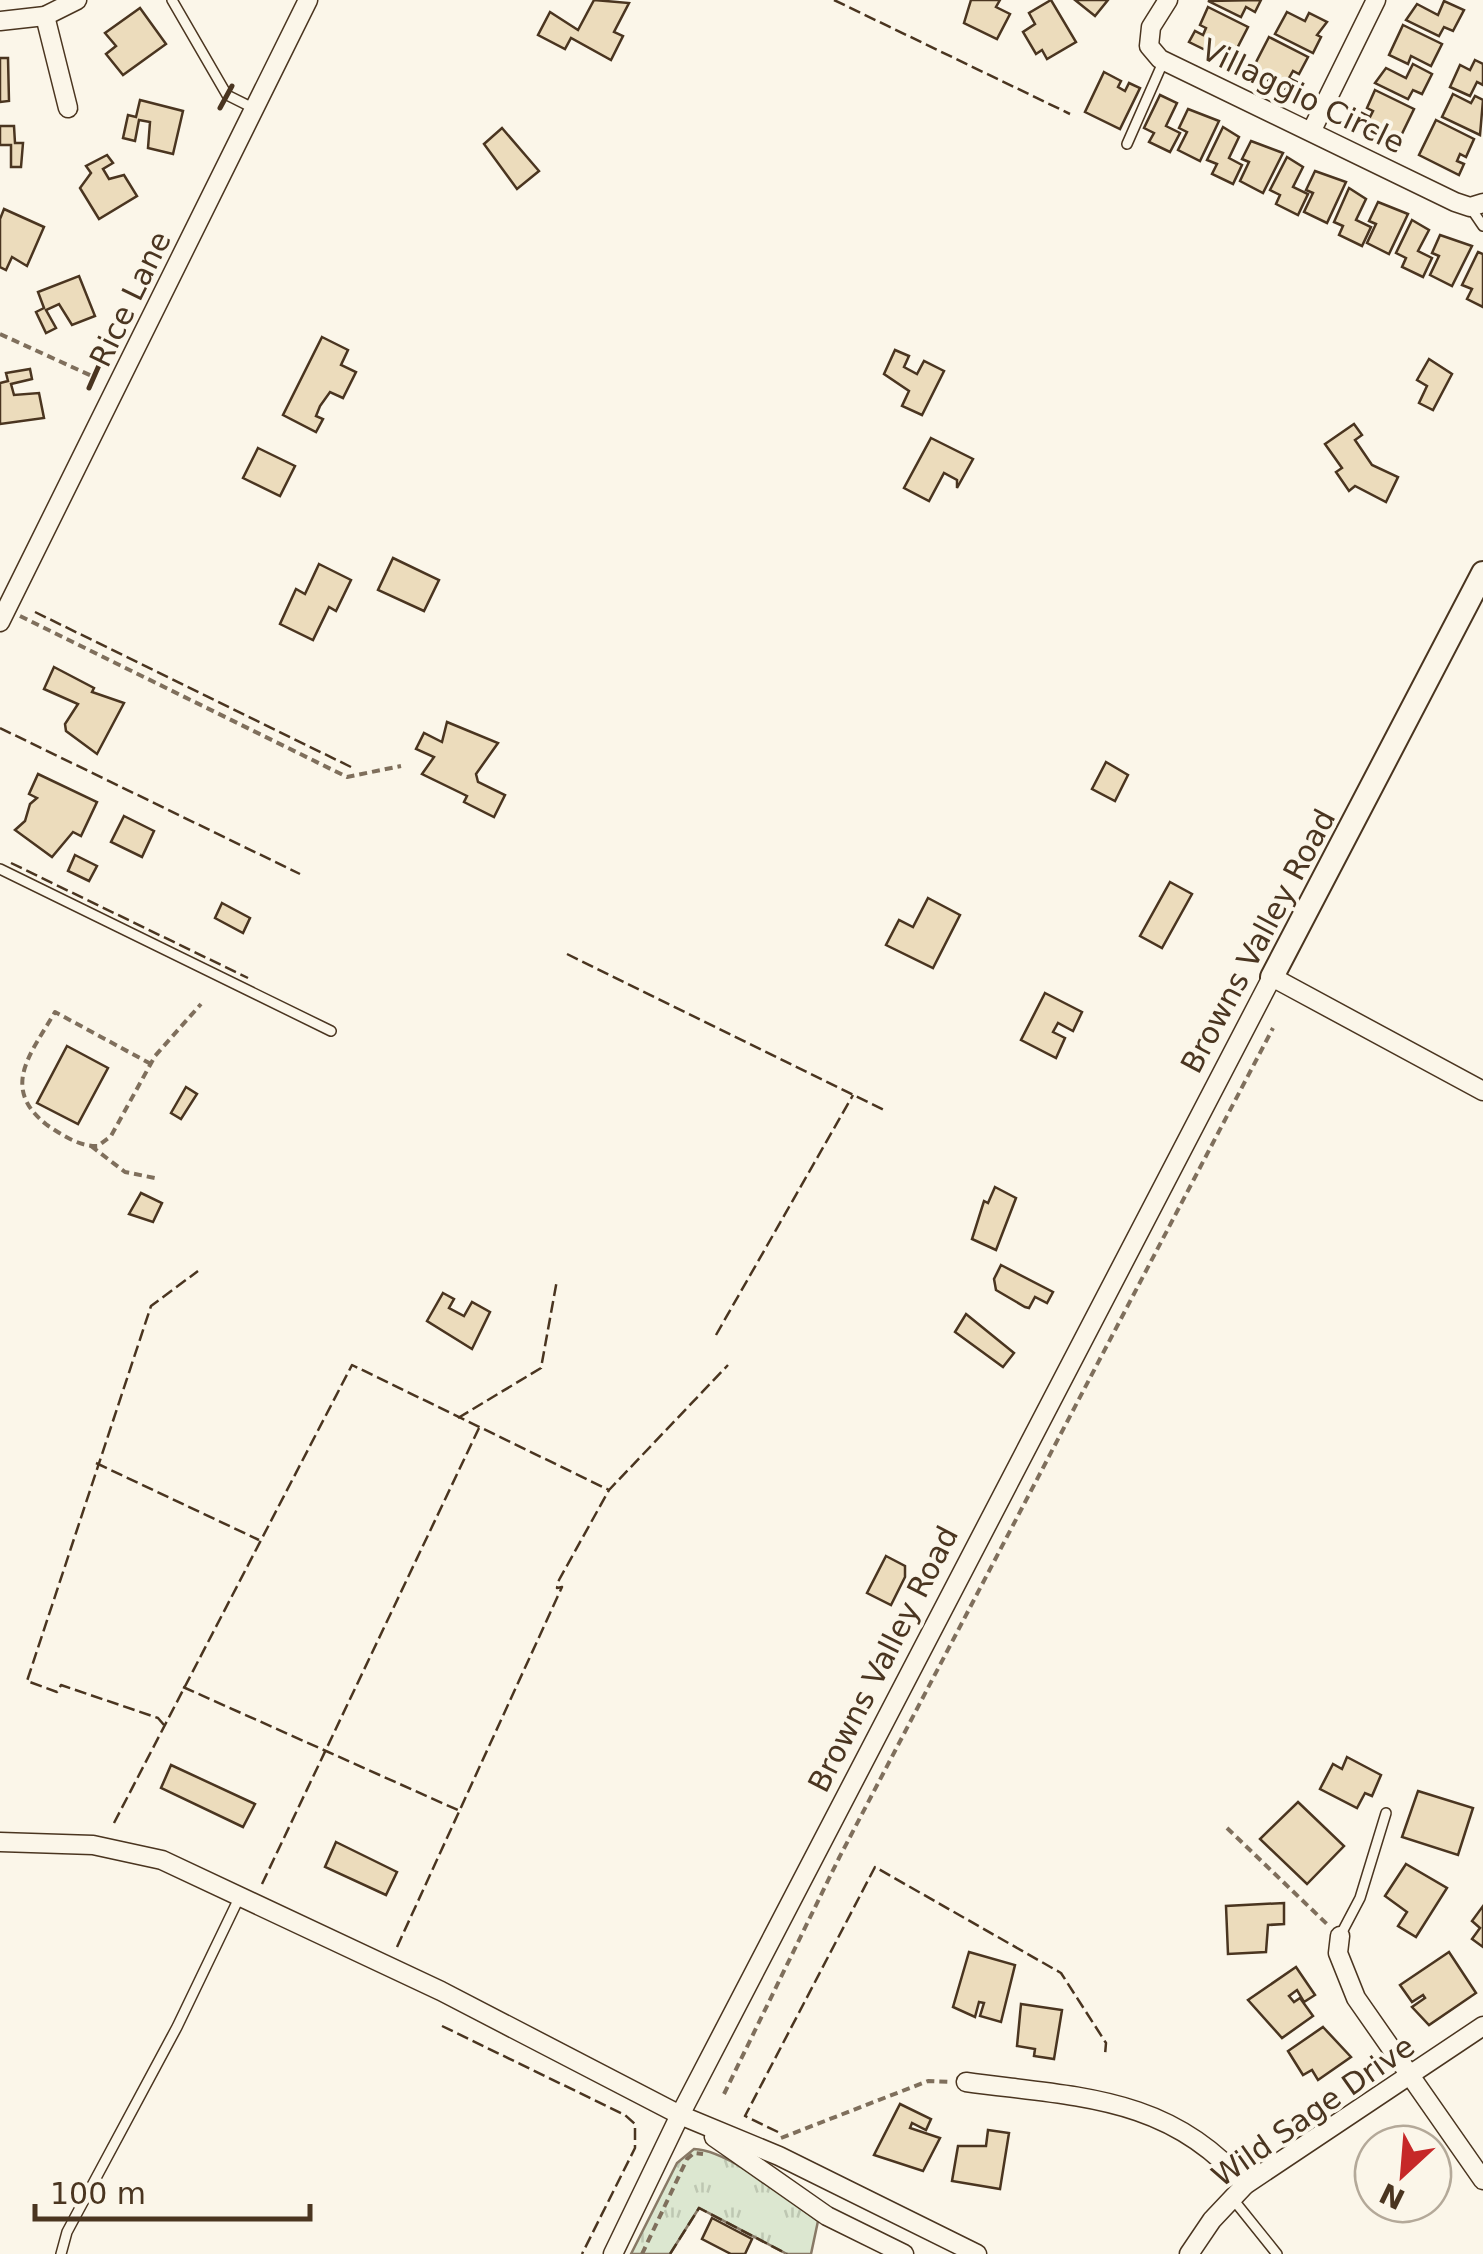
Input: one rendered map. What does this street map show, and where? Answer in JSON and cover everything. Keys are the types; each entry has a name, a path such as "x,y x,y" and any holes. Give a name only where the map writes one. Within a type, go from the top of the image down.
{"street":[{"path":"0,21 44,16 77,0"},
{"name":"Rice Lane","path":"3,616 308,0"},
{"name":"Villaggio Circle","path":"1168,0 1151,28 1149,46 1164,60 1476,205"},
{"path":"1312,130 1376,0"},
{"path":"44,16 68,108"},
{"name":"Browns Valley Road","path":"612,2254 680,2115 1483,574"},
{"path":"1272,977 1483,1091"},
{"path":"0,1842 93,1845 134,1852 242,1894 680,2115 779,2156 977,2254"},
{"path":"1340,1936 1338,1953 1344,1974 1409,2076 1483,2180"},
{"name":"Wild Sage Drive","path":"1188,2254 1239,2192 1483,2026"},
{"path":"966,2082 1104,2102 1163,2118 1204,2143 1239,2192"},
{"path":"680,2115 828,2216 904,2254"}],"lane":[{"path":"172,0 226,95 254,109"},
{"path":"1127,144 1164,60"},
{"path":"1476,205 1483,226"},
{"path":"0,870 331,1031"},
{"path":"1340,1936 1360,1898 1386,1813"},
{"path":"61,2254 66,2232 177,2027 242,1894"},
{"path":"1239,2192 1277,2254"}],"path":[{"path":"0,334 94,377"},
{"path":"3,616 347,776 400,766"},
{"path":"92,1146 111,1136 151,1064 201,1004"},
{"path":"151,1064 55,1012 18,1075 20,1099 43,1122 92,1146 125,1172 154,1178"},
{"path":"724,2094 840,1858 1273,1028"},
{"path":"1226,1828 1340,1936"},
{"path":"772,2142 928,2081 966,2082"},
{"path":"642,2254 687,2159 703,2154"}],"green space":[{"path":"694,2149 741,2167 818,2221 811,2254 787,2254 699,2208 670,2254 631,2254 677,2163"}],"building":[{"path":"594,0 629,3 614,32 623,36 611,60 571,38 565,49 538,35 550,12 578,30"},
{"path":"971,0 1000,0 996,7 1010,14 997,39 964,23"},
{"path":"1051,0 1076,42 1047,59 1042,50 1036,54 1023,32 1035,24 1029,13"},
{"path":"1075,0 1108,0 1095,16"},
{"path":"1261,0 1255,12 1246,7 1241,17 1208,1"},
{"path":"1444,1 1464,10 1453,31 1444,27 1439,36 1406,20 1417,4 1438,15"},
{"path":"1208,7 1248,27 1230,62 1189,42 1195,31 1203,35 1206,28 1200,25"},
{"path":"140,8 166,44 123,75 106,54 116,46 105,33"},
{"path":"1287,12 1305,21 1309,13 1327,22 1317,35 1321,37 1313,53 1275,34"},
{"path":"1403,25 1442,44 1431,66 1411,56 1408,64 1389,55"},
{"path":"1269,37 1308,57 1299,74 1293,71 1289,78 1297,82 1292,92 1251,72"},
{"path":"0,58 8,58 9,101 0,102"},
{"path":"1475,60 1483,64 1483,85 1477,82 1470,96 1450,87 1460,65 1470,70"},
{"path":"1413,64 1432,74 1422,94 1413,90 1408,99 1375,83 1386,68 1406,78"},
{"path":"1104,72 1121,81 1118,87 1125,91 1129,83 1140,88 1120,129 1085,112"},
{"path":"1375,90 1414,109 1397,144 1357,124 1362,113 1370,117 1373,111 1367,108"},
{"path":"1453,94 1471,103 1475,96 1483,100 1480,135 1442,117"},
{"path":"1160,95 1177,103 1166,126 1180,133 1170,152 1149,142 1154,133 1144,128"},
{"path":"140,100 183,111 173,154 148,148 150,122 139,120 135,141 123,138 128,115 136,117"},
{"path":"1188,109 1219,121 1200,161 1178,150 1187,132 1179,128"},
{"path":"1436,120 1474,139 1466,157 1460,154 1457,161 1464,164 1459,175 1419,155"},
{"path":"0,126 14,126 15,143 23,143 21,167 11,167 11,145 0,145"},
{"path":"1223,127 1239,137 1229,158 1242,165 1233,184 1212,174 1217,164 1207,160"},
{"path":"502,128 539,171 517,189 484,144"},
{"path":"1251,141 1283,153 1263,193 1240,181 1249,162 1242,159"},
{"path":"107,155 113,163 103,169 109,179 124,175 137,196 99,219 80,188 91,173 86,166"},
{"path":"1287,157 1303,167 1293,187 1308,194 1298,215 1276,204 1280,195 1270,190"},
{"path":"1315,171 1346,182 1327,223 1304,212 1313,193 1306,190"},
{"path":"1349,188 1366,199 1356,220 1371,227 1362,246 1339,235 1343,226 1334,222"},
{"path":"1378,202 1408,214 1389,254 1367,243 1376,224 1369,221"},
{"path":"4,209 44,227 27,266 12,257 6,270 0,267 0,219"},
{"path":"1412,220 1429,230 1418,251 1432,258 1423,277 1402,267 1406,258 1396,253"},
{"path":"1440,235 1472,246 1452,286 1430,275 1439,256 1432,253"},
{"path":"1478,252 1483,254 1483,307 1467,299 1472,289 1462,285"},
{"path":"79,276 95,316 72,325 59,304 46,310 56,328 46,333 36,312 44,308 38,292"},
{"path":"322,337 348,350 341,365 356,372 343,398 330,392 320,406 316,416 323,419 316,432 283,415"},
{"path":"895,350 909,356 904,367 917,374 924,361 944,371 922,415 902,406 909,391 884,374"},
{"path":"1429,359 1452,374 1433,410 1419,403 1427,386 1417,380"},
{"path":"30,369 32,379 11,384 14,395 39,393 44,418 0,424 0,383 8,381 6,373"},
{"path":"1354,424 1362,435 1355,440 1372,465 1398,477 1386,502 1355,486 1349,491 1336,472 1342,468 1325,444"},
{"path":"931,438 973,459 957,488 957,480 944,473 929,501 904,488"},
{"path":"258,448 295,466 280,496 243,478"},
{"path":"393,558 439,580 424,611 378,590"},
{"path":"319,564 351,580 336,611 329,607 313,640 280,624 296,589 305,594"},
{"path":"54,667 94,688 92,692 124,703 97,754 66,731 65,724 78,704 44,689"},
{"path":"447,722 498,743 476,774 478,782 505,795 494,817 464,802 467,796 422,774 434,757 416,749 424,733 442,742"},
{"path":"1106,762 1128,775 1115,801 1092,789"},
{"path":"38,774 97,802 81,836 73,832 52,857 15,830 25,821 30,804 37,798 29,794"},
{"path":"124,816 154,831 142,857 111,842"},
{"path":"75,855 97,866 89,881 68,871"},
{"path":"1170,882 1192,894 1162,948 1140,936"},
{"path":"928,898 960,915 933,968 886,945 899,920 913,927"},
{"path":"222,903 250,918 243,933 215,918"},
{"path":"1045,993 1082,1012 1073,1031 1058,1023 1053,1032 1065,1038 1056,1058 1021,1040"},
{"path":"67,1046 108,1068 78,1124 37,1103"},
{"path":"186,1087 197,1094 181,1119 171,1113"},
{"path":"995,1187 1016,1198 996,1250 972,1239 984,1201 988,1203"},
{"path":"141,1193 162,1203 153,1222 129,1214"},
{"path":"1001,1265 1053,1292 1047,1303 1035,1297 1029,1308 1025,1307 996,1290 994,1279"},
{"path":"443,1293 454,1299 449,1308 464,1316 472,1302 490,1312 472,1349 427,1321"},
{"path":"966,1314 1014,1353 1003,1367 955,1332"},
{"path":"886,1556 905,1566 905,1577 891,1605 867,1593"},
{"path":"1347,1757 1381,1775 1372,1796 1365,1793 1357,1808 1320,1789 1333,1764 1342,1769"},
{"path":"171,1765 255,1804 243,1827 161,1788"},
{"path":"1418,1791 1473,1808 1458,1855 1402,1837"},
{"path":"1298,1802 1344,1846 1307,1884 1260,1839"},
{"path":"336,1842 397,1872 386,1895 325,1867"},
{"path":"1406,1864 1447,1888 1416,1937 1398,1926 1407,1912 1385,1896"},
{"path":"1284,1903 1284,1924 1268,1925 1266,1952 1228,1954 1226,1906"},
{"path":"1483,1906 1483,1947 1472,1939 1480,1928 1472,1921"},
{"path":"969,1952 1015,1965 1001,2022 980,2016 984,2003 979,2002 975,2017 953,2007"},
{"path":"1449,1952 1476,1993 1429,2025 1412,2007 1425,1998 1423,1995 1412,2002 1400,1985"},
{"path":"1296,1967 1315,1995 1304,2002 1297,1990 1289,1996 1294,2002 1300,1998 1313,2016 1282,2038 1248,2000"},
{"path":"1021,2004 1062,2010 1054,2059 1034,2056 1035,2049 1017,2046"},
{"path":"1323,2027 1351,2057 1318,2080 1312,2070 1303,2075 1288,2051"},
{"path":"900,2104 931,2119 926,2130 912,2123 910,2128 940,2138 923,2171 874,2155"},
{"path":"988,2130 1009,2133 1000,2189 952,2181 958,2146 986,2146"},
{"path":"712,2218 752,2239 745,2254 731,2254 702,2239"}],"fence":[{"path":"834,0 1070,114"},
{"path":"35,612 351,767"},
{"path":"0,728 300,874"},
{"path":"11,863 248,978"},
{"path":"567,954 884,1110"},
{"path":"716,1335 853,1095"},
{"path":"164,1725 158,1718 61,1685 57,1692 27,1681 151,1306 198,1271"},
{"path":"458,1418 541,1368 557,1280"},
{"path":"114,1823 352,1365 609,1490"},
{"path":"397,1947 562,1587 557,1588 559,1580 609,1490 728,1365"},
{"path":"262,1884 479,1428"},
{"path":"96,1463 259,1540"},
{"path":"183,1687 460,1811"},
{"path":"778,2132 745,2116 875,1867 1061,1973 1106,2043 1105,2055"},
{"path":"442,2026 625,2115 635,2124 635,2148 582,2254"},
{"path":"670,2254 699,2208 787,2254"}],"wall":[{"path":"220,108 232,86"},
{"path":"89,388 100,363"}]}
